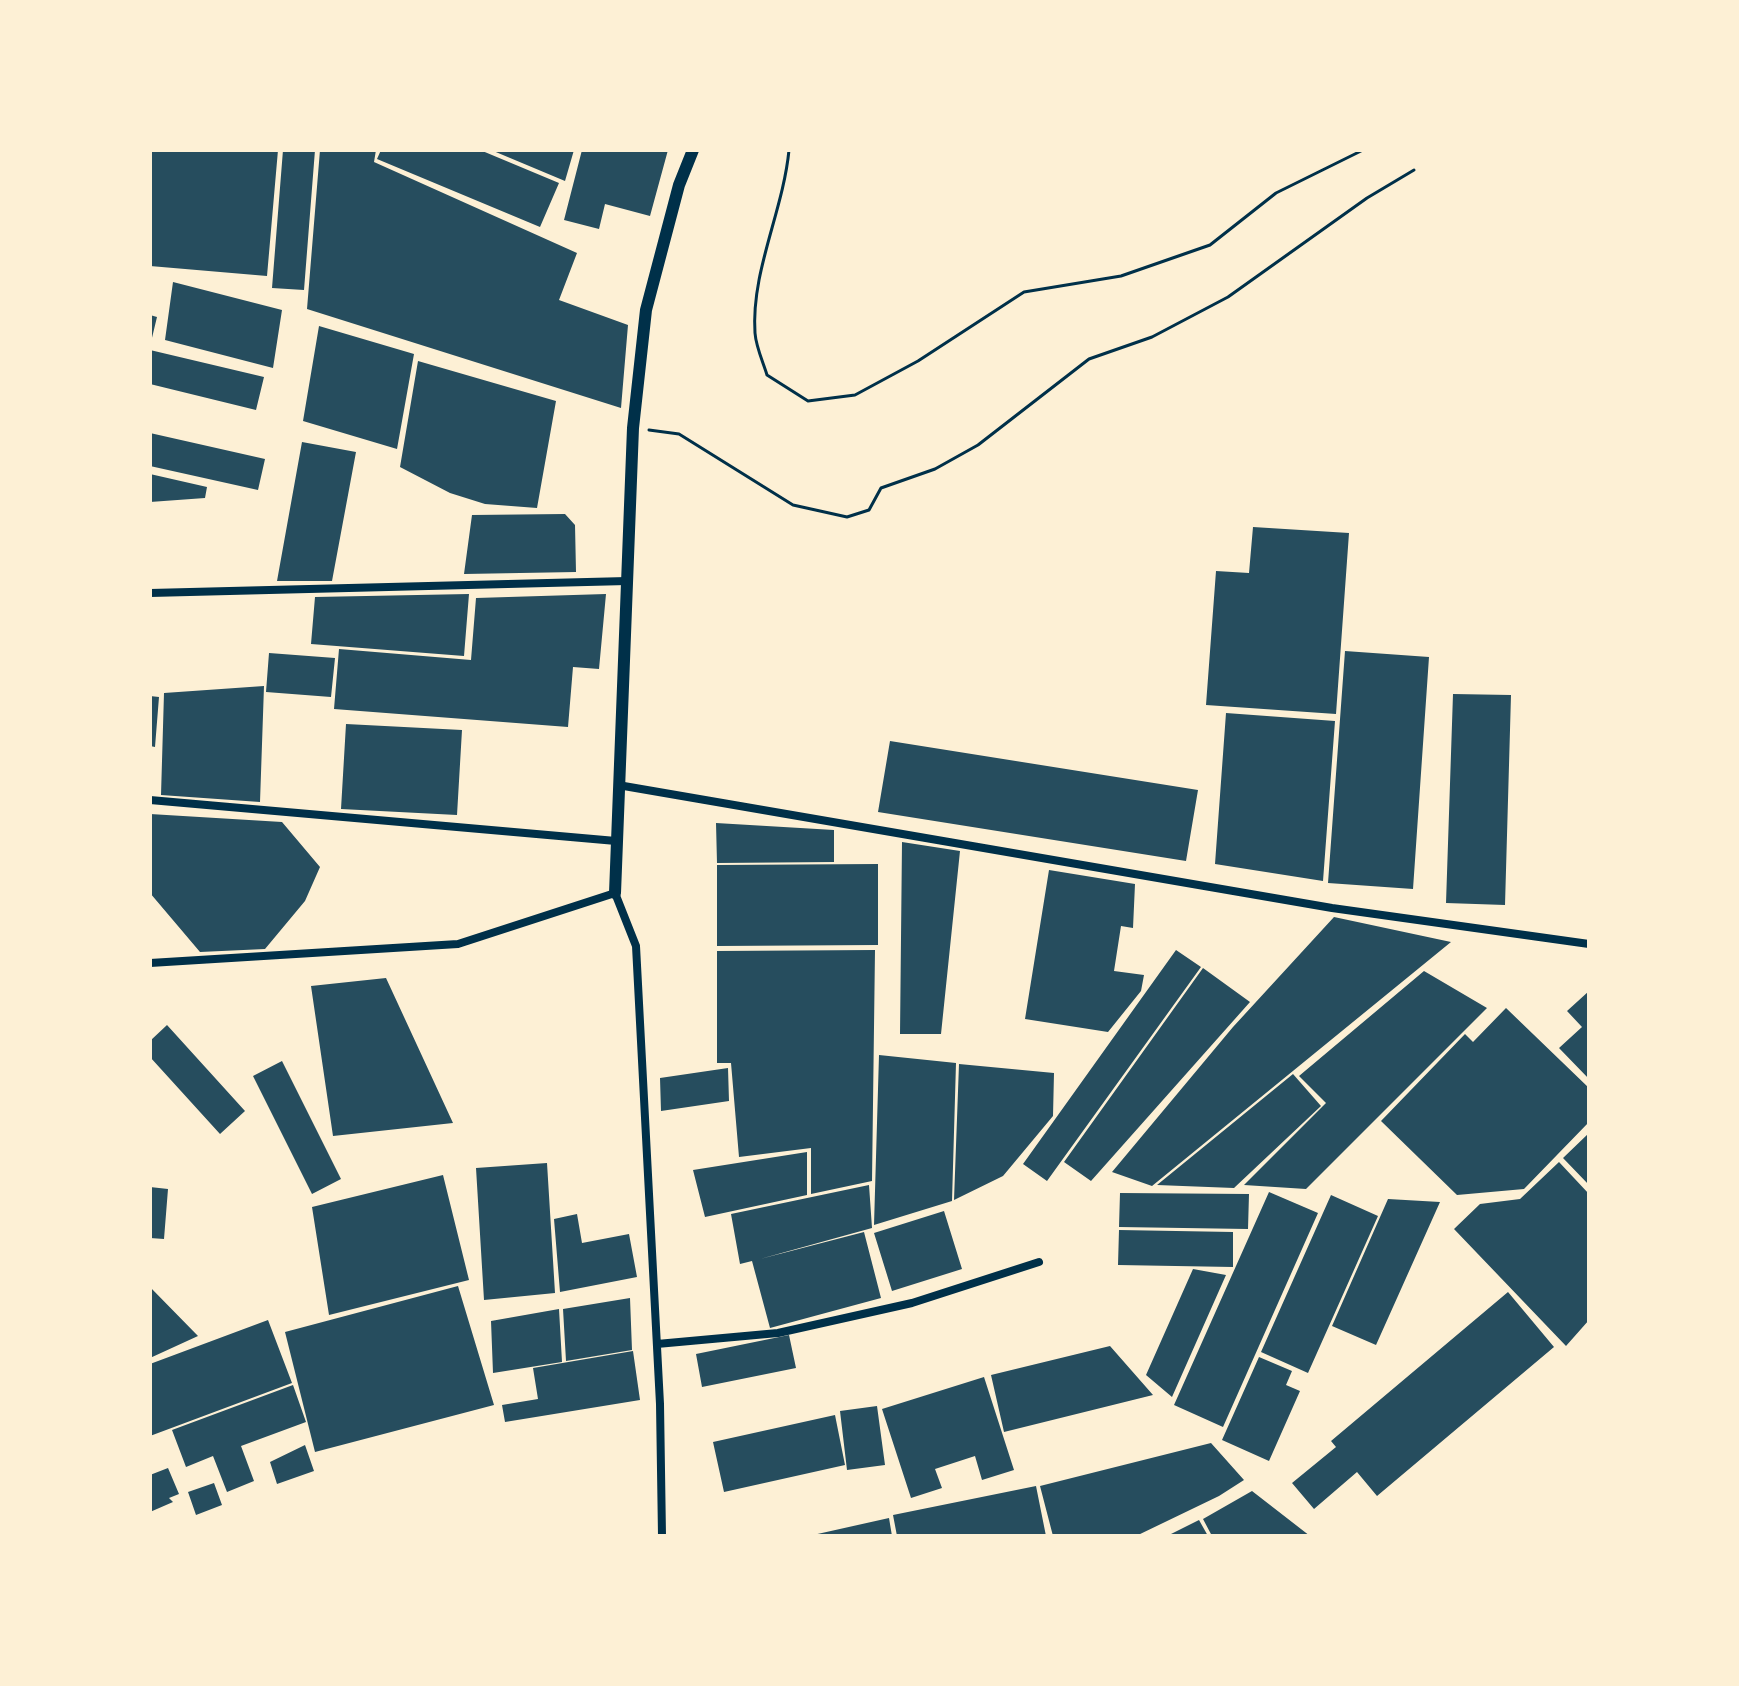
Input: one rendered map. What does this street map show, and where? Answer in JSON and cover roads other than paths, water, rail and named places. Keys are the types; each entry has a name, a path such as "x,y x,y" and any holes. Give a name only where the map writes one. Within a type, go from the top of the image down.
{"street":[{"path":"662,1536 657,1344 636,946 615,893 617,785 633,428 646,310 693,150"},
{"path":"150,593 627,581"},
{"path":"617,785 1332,908 1589,944"},
{"path":"150,800 616,841"},
{"path":"150,963 458,944 615,893"},
{"path":"657,1344 778,1333 912,1303 1039,1262"}]}
